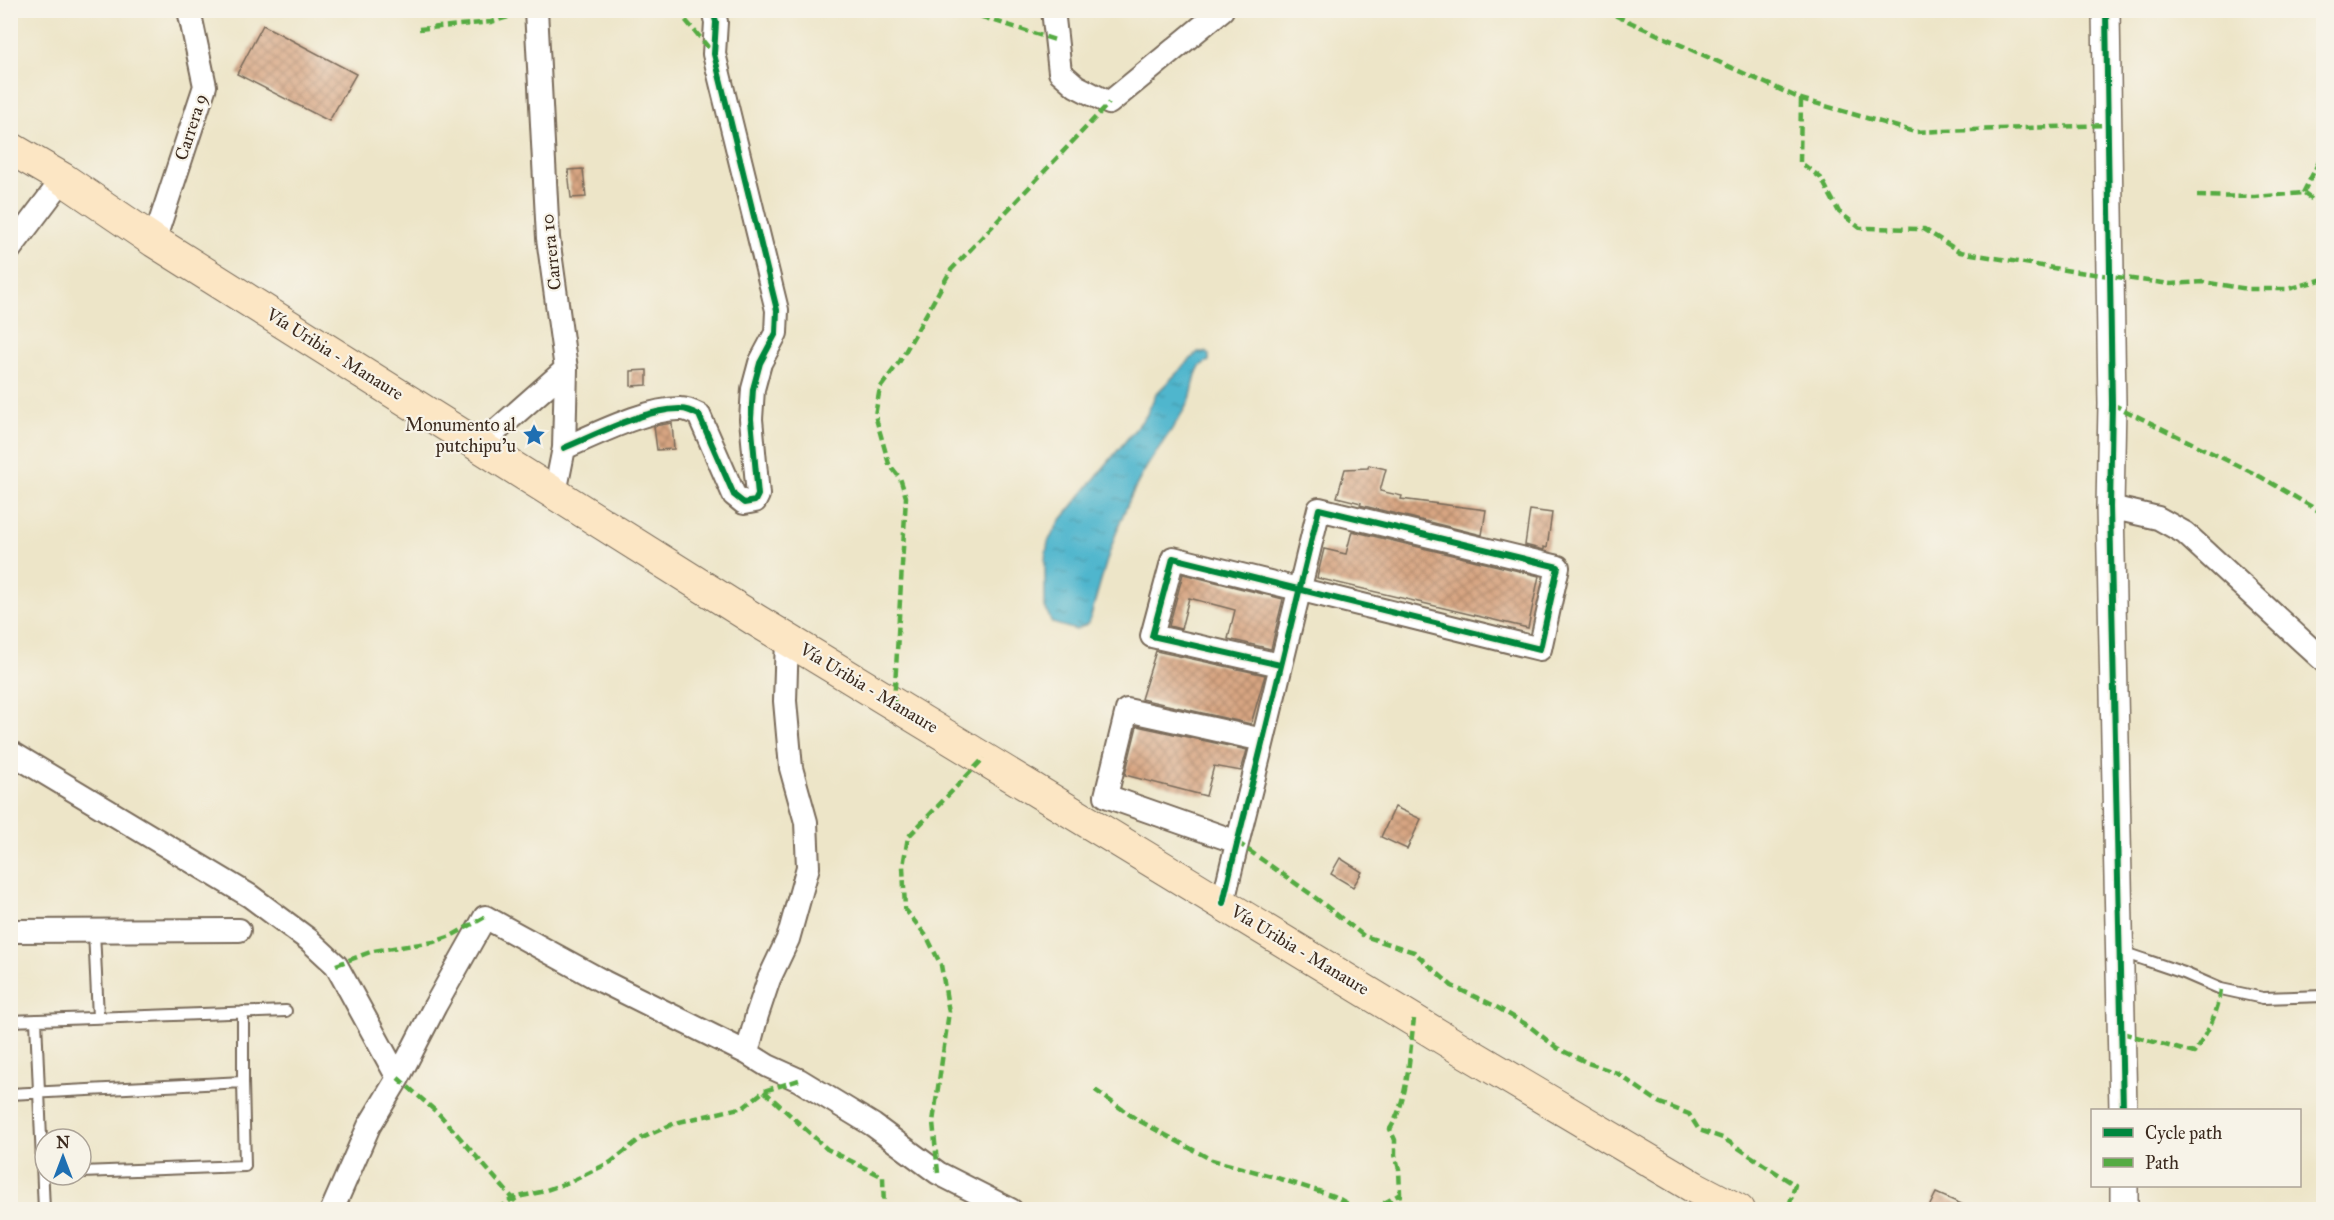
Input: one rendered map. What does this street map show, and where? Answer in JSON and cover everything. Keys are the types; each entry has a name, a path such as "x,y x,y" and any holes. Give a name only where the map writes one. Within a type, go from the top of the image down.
{"main road":[{"name":"Vía Uribia - Manaure","path":"10,148 63,178 153,241 754,619 1223,903 1696,1198 1738,1209"}],"street":[{"name":"Carrera 9","path":"153,241 205,86 189,10"},
{"name":"Carrera 10","path":"536,10 548,238 566,369 564,448 555,493"},
{"path":"564,448 628,421 672,409 684,409 699,414 734,495 744,503 751,503 758,495 751,419 753,389 760,363 776,333 777,310 714,54 716,21 713,10"},
{"path":"1053,10 1060,72 1076,86 1108,103 1222,10"},
{"path":"2106,10 2112,404 2110,507 2123,1109"},
{"path":"10,249 63,178"},
{"path":"480,445 566,369"},
{"path":"2110,507 2158,518 2185,532 2324,662"},
{"path":"1223,903 1280,665 1299,590 1319,509 1558,567 1540,649 1299,590 1173,558 1152,636 1280,665"},
{"path":"747,1053 769,979 788,939 808,867 806,822 791,768 785,701 787,638"},
{"path":"1237,842 1106,796 1125,721 1128,710 1263,740"},
{"path":"10,752 250,896 309,940 336,965 398,1078"},
{"path":"332,1209 369,1126 398,1078 485,917 604,982 800,1080 873,1125 938,1173 1011,1209"},
{"path":"10,931 239,930"},
{"path":"2124,1187 2124,1209"}],"lane":[{"path":"94,931 98,1017"},
{"path":"2120,951 2184,973 2221,989 2263,998 2324,996"},
{"path":"10,1021 286,1011"},
{"path":"93,1172 244,1166 243,1012"},
{"path":"36,1020 41,1127"},
{"path":"10,1094 243,1082"},
{"path":"44,1187 44,1209"}],"water":[{"path":"1198,352 1205,352 1209,355 1209,361 1199,368 1188,403 1148,464 1134,491 1112,546 1089,623 1076,630 1052,623 1045,607 1045,560 1048,542 1060,521 1146,416 1156,394"}],"building":[{"path":"263,25 356,74 329,121 237,74"},
{"path":"583,169 586,197 571,198 568,170"},
{"path":"647,370 647,385 631,386 631,371"},
{"path":"672,423 674,449 657,450 654,426"},
{"path":"1369,465 1386,469 1380,491 1402,496 1401,499 1486,510 1482,535 1360,505 1361,503 1337,497 1345,469 1368,468"},
{"path":"1530,510 1552,513 1547,548 1544,547 1544,550 1525,545"},
{"path":"1352,531 1539,576 1528,628 1317,578 1324,549 1346,554"},
{"path":"1183,574 1283,599 1271,649 1228,639 1235,610 1189,598 1181,629 1169,626"},
{"path":"1156,651 1265,675 1251,724 1141,699"},
{"path":"1137,726 1247,750 1241,771 1214,766 1206,796 1125,775"},
{"path":"1395,807 1421,819 1407,849 1381,837"},
{"path":"1340,858 1362,872 1353,887 1331,874"},
{"path":"1936,1193 1973,1209 1928,1209"}],"marked path":[{"path":"419,29 491,22 533,10"},
{"path":"677,10 714,54"},
{"path":"970,10 973,14 1055,40"},
{"path":"1603,10 1801,99 1915,132 2107,125"},
{"path":"1801,99 1800,162 1821,178 1839,212 1860,228 1924,229 1960,252 2071,271 2171,284 2203,282 2248,289 2288,289 2324,279"},
{"path":"894,703 906,497 900,478 889,464 875,415 880,388 900,361 951,270 1109,103"},
{"path":"2303,193 2324,152"},
{"path":"2197,196 2255,197 2303,193 2324,208"},
{"path":"2112,404 2261,477 2324,514"},
{"path":"938,1173 933,1122 949,1012 941,965 927,937 905,909 903,866 908,837 984,758"},
{"path":"1237,842 1312,895 1364,936 1414,952 1452,986 1493,1005 1529,1026 1557,1048 1588,1063 1617,1073 1660,1103 1689,1114 1699,1130 1723,1138 1795,1185 1788,1210"},
{"path":"336,965 373,951 434,942 451,936 485,917"},
{"path":"2122,1033 2194,1053 2211,1023 2221,989"},
{"path":"1400,1210 1398,1206 1399,1169 1395,1155 1395,1140 1390,1129 1405,1090 1414,1019"},
{"path":"398,1078 440,1115 523,1210"},
{"path":"498,1210 513,1198 541,1192 572,1181 611,1162 640,1139 675,1123 744,1107 764,1091 799,1080"},
{"path":"1095,1090 1136,1119 1212,1160 1334,1196 1359,1210"},
{"path":"764,1091 827,1149 883,1177 884,1210"},
{"path":"1372,1210 1400,1194"}],"cycle path":[{"path":"564,448 637,417 667,410 686,410 699,415 734,495 744,503 755,501 758,495 751,419 753,389 760,363 776,333 777,310 714,54 716,22 713,10"},
{"path":"2106,10 2112,404 2110,507 2123,1109"},
{"path":"1223,903 1232,862 1258,760 1298,596 1305,567 1319,509 1558,567 1540,649 1173,558 1152,636 1280,665"}],"place":[{"name":"Monumento al putchipu'u","path":"534,435"}]}
